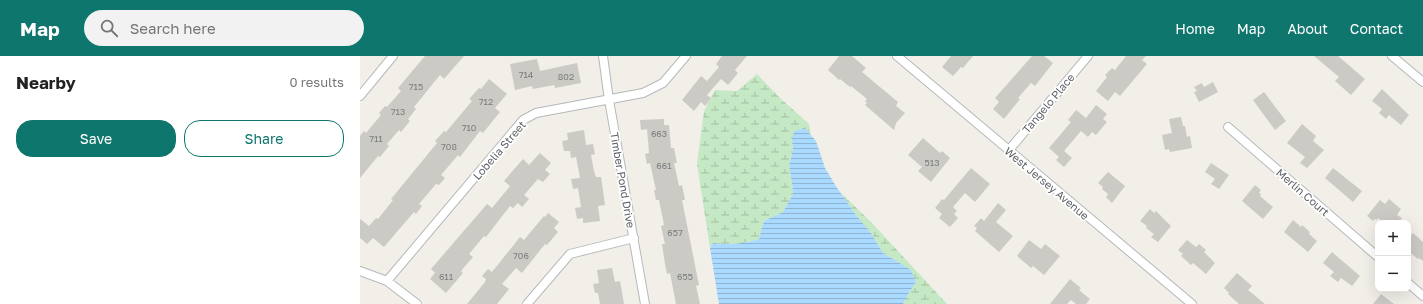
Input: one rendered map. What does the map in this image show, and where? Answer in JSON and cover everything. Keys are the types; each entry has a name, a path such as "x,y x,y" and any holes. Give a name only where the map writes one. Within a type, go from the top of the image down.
{"street":[{"path":"360,96 393,56"},
{"name":"Timber Pond Drive","path":"603,56 609,100 645,304"},
{"name":"Lobelia Street","path":"387,281 523,120 536,114 643,94 662,83 686,56"},
{"name":"Tangelo Place","path":"1009,150 1088,56"},
{"path":"1392,56 1423,82"},
{"name":"West Jersey Avenue","path":"903,58 1009,150 1192,304"},
{"name":"Merlin Court","path":"1228,127 1377,256"},
{"path":"527,304 570,254 634,238"},
{"path":"360,271 387,281 417,304"},
{"path":"1411,286 1423,296"}],"green space":[{"path":"757,74 780,98 809,124 811,135 805,128 792,140 793,150 789,166 793,194 783,212 764,221 759,239 736,244 713,243 710,248 697,164 704,111 715,90 737,91"},
{"path":"840,192 871,222 947,304 903,304 916,282 911,271 883,253 871,233"}],"water":[{"path":"805,128 816,141 825,168 837,188 871,233 883,253 911,270 916,282 903,304 719,304 710,248 713,243 736,244 759,239 764,221 783,212 793,194 789,166 793,150 792,140 794,131"}],"building":[{"path":"425,56 464,56 444,79 440,75 414,107 416,109 408,119 410,121 401,132 399,130 387,144 389,146 380,157 378,156 360,178 360,136 364,131 366,133 381,115 379,113 385,106 387,107 401,91 398,88"},
{"path":"722,56 747,56 735,70 738,73 728,85 721,79 707,95 711,98 705,106 701,102 694,111 682,100 701,76 707,81 719,67 716,64"},
{"path":"839,56 852,56 866,68 862,72 898,102 896,106 905,113 896,123 894,130 865,105 867,103 865,101 867,99 851,86 850,87 840,79 839,80 828,70"},
{"path":"951,56 973,56 963,68 961,67 953,76 942,67"},
{"path":"1032,56 1044,56 1053,63 1035,86 1031,83 1018,98 1020,99 1004,119 993,109 999,102 995,98"},
{"path":"1126,56 1146,56 1142,60 1147,64 1120,96 1115,92 1108,101 1096,91 1107,77 1105,75 1112,68 1115,70"},
{"path":"1314,56 1338,56 1365,79 1351,95 1335,81 1339,77"},
{"path":"537,59 540,71 577,63 581,83 555,88 554,85 533,89 532,86 515,90 510,64"},
{"path":"489,79 507,94 495,108 500,112 483,133 480,131 460,157 458,155 441,175 445,178 439,185 436,184 419,204 422,206 416,214 414,212 384,247 373,238 367,244 360,238 360,219 369,226 376,218 378,219 393,200 391,199 437,143 435,141 444,131 446,132 472,101 469,99 479,88 481,89"},
{"path":"1213,82 1218,92 1199,102 1194,92 1197,91 1194,87 1202,83 1204,87"},
{"path":"1382,89 1409,115 1401,125 1389,115 1386,119 1379,113 1382,109 1372,101"},
{"path":"1264,92 1286,121 1275,130 1253,100"},
{"path":"1096,105 1107,114 1103,119 1107,122 1096,135 1092,132 1088,137 1081,131 1064,151 1072,158 1064,167 1056,160 1059,157 1049,148 1071,122 1068,120 1076,110 1086,118"},
{"path":"1181,117 1183,126 1185,126 1187,137 1190,136 1192,148 1170,152 1169,149 1165,150 1162,135 1172,133 1169,119"},
{"path":"664,119 664,125 669,125 671,148 674,148 677,163 674,163 679,186 682,185 685,200 682,200 699,285 696,286 700,304 676,304 670,273 667,274 665,264 662,244 665,244 661,226 664,225 659,200 656,200 654,190 656,190 650,163 647,164 645,154 649,153 647,129 641,130 640,120"},
{"path":"1302,124 1316,136 1313,141 1324,150 1307,168 1300,163 1305,157 1287,143"},
{"path":"584,130 586,145 593,144 595,154 591,155 594,171 596,177 601,177 605,205 598,206 600,221 583,223 583,218 577,219 575,208 581,207 578,188 573,189 571,179 580,178 576,157 571,158 570,151 564,151 562,141 568,140 567,133"},
{"path":"923,138 940,153 942,151 950,158 931,182 918,171 922,167 908,155"},
{"path":"540,153 551,163 545,170 550,174 543,182 538,179 524,195 529,199 522,207 518,203 513,208 510,206 486,237 484,236 469,254 473,257 461,271 463,273 446,293 430,279 435,273 431,269 487,204 492,208 510,186 504,181 523,159 529,165"},
{"path":"1211,163 1229,175 1219,189 1211,184 1215,179 1205,172"},
{"path":"971,168 990,184 975,202 965,193 953,207 957,211 954,214 958,218 950,227 939,218 942,214 935,208 942,199 944,200"},
{"path":"1333,168 1362,191 1353,202 1325,178"},
{"path":"1108,172 1125,186 1112,203 1106,197 1108,194 1098,183"},
{"path":"1255,185 1261,190 1259,193 1261,194 1260,196 1273,207 1263,219 1242,201"},
{"path":"1389,199 1401,209 1397,215 1402,218 1400,220 1380,220 1378,218 1377,220 1375,219 1373,221 1367,216 1380,200 1385,204"},
{"path":"998,203 1006,210 996,222 1013,236 999,252 975,231 977,228 974,226 981,218 984,221"},
{"path":"1150,209 1154,213 1156,211 1171,226 1158,242 1151,237 1154,234 1140,221"},
{"path":"548,213 559,222 554,228 558,232 547,245 545,244 522,273 516,268 502,284 509,289 497,304 467,304 485,282 486,279 482,276 488,269 492,272 520,237 524,240"},
{"path":"1293,220 1310,232 1309,234 1317,241 1308,252 1284,232"},
{"path":"1413,233 1423,242 1423,261 1411,253 1411,235"},
{"path":"1029,240 1041,249 1045,244 1060,256 1044,275 1033,266 1031,268 1017,256"},
{"path":"1187,240 1196,247 1199,244 1206,250 1204,252 1215,263 1206,274 1193,263 1191,265 1181,256 1183,254 1178,250"},
{"path":"1332,252 1360,276 1352,286 1341,278 1338,282 1330,276 1334,272 1323,263"},
{"path":"612,268 615,282 620,281 624,304 600,304 598,293 595,293 593,284 599,283 597,270"},
{"path":"1237,273 1252,286 1248,290 1265,304 1239,304 1228,294 1229,293 1224,288"},
{"path":"1070,279 1081,288 1079,290 1090,299 1086,304 1076,304 1071,300 1067,304 1050,304"},
{"path":"1381,294 1394,304 1373,304"}]}
